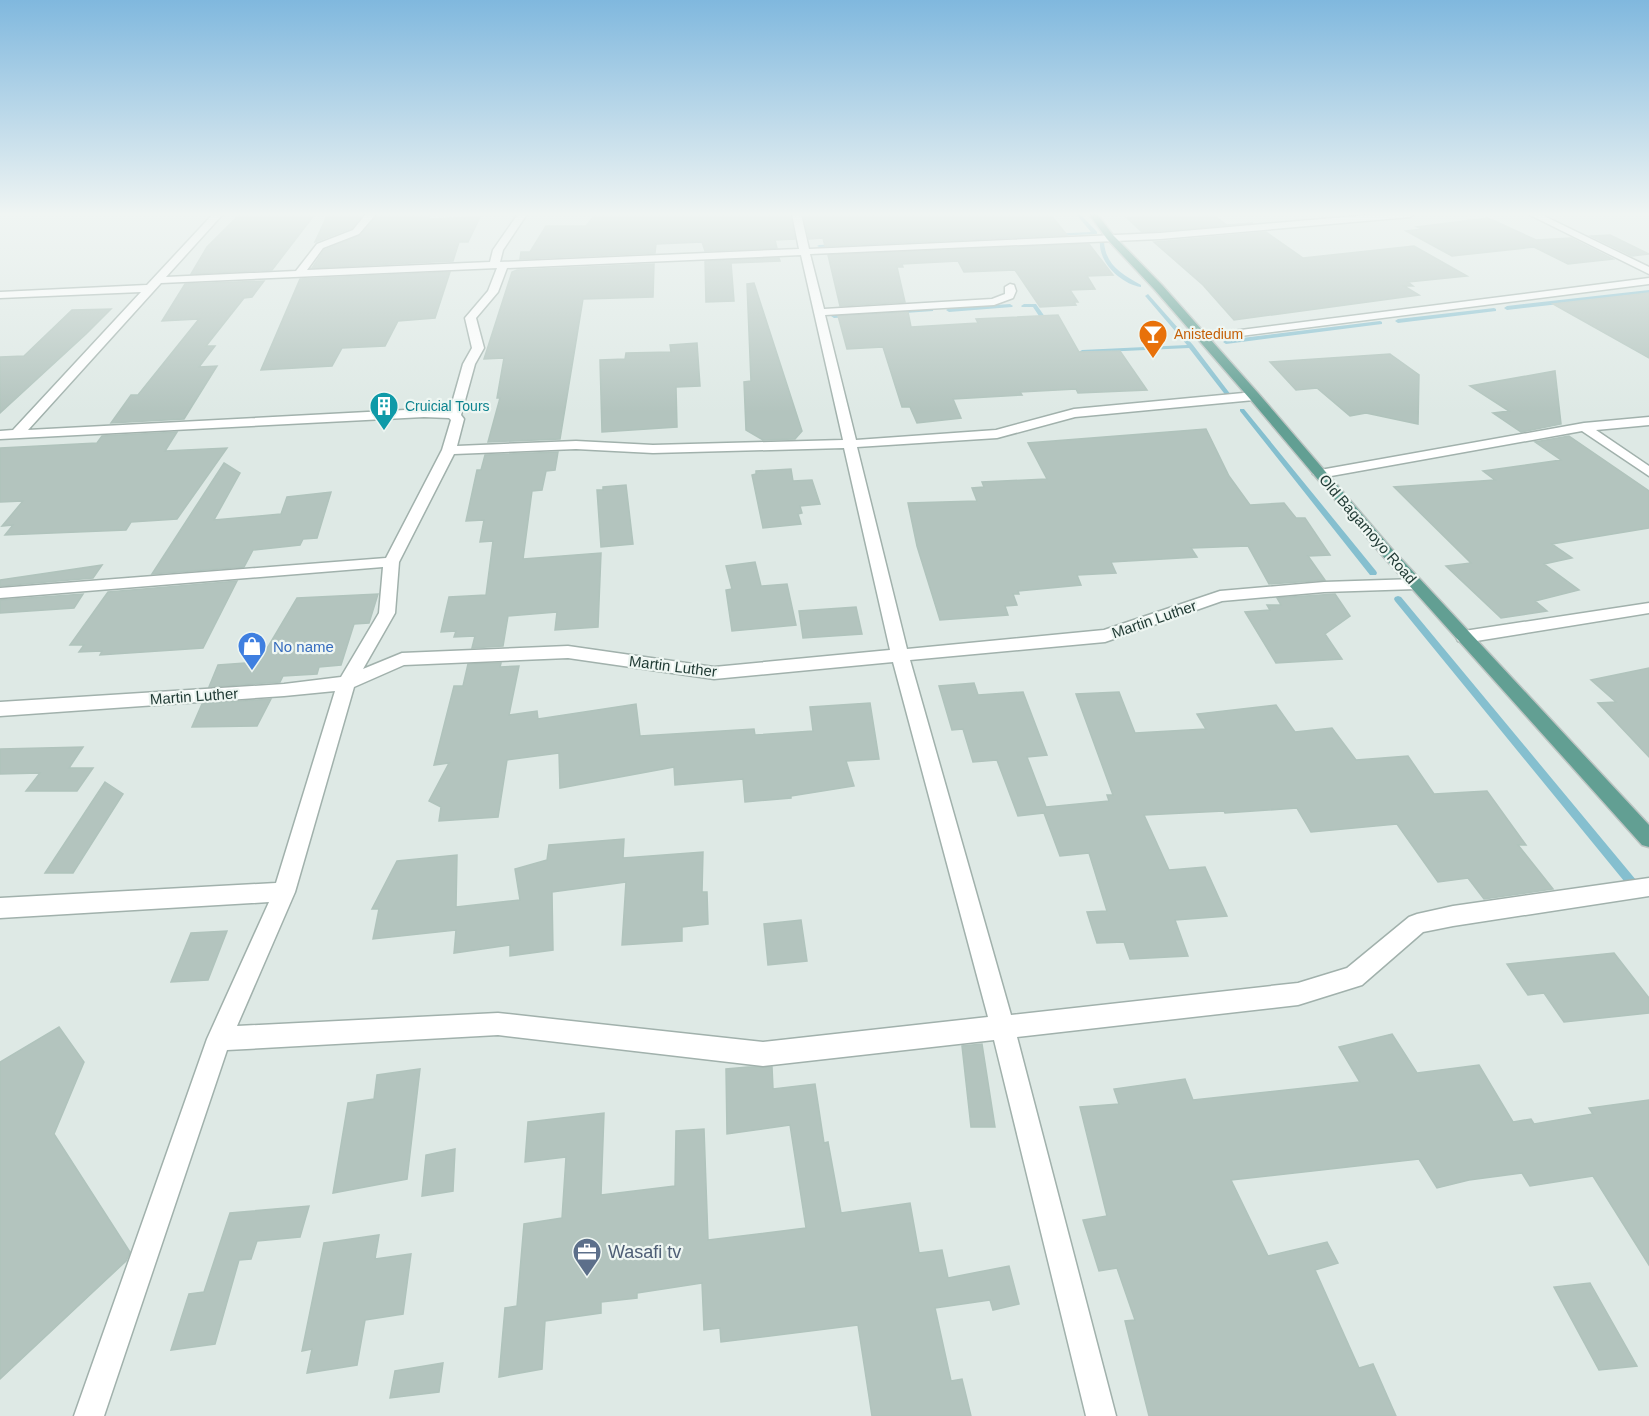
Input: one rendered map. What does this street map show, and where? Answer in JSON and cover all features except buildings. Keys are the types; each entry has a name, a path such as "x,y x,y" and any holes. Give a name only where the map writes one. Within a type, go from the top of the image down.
{"main road":[{"name":"Old Bagamoyo Road","path":"1151,280 1416,584 1649,839"}],"street":[{"path":"9,434 159,280"},
{"path":"0,294 207,280"},
{"path":"89,1416 219,1039 284,892 346,682 387,613 391,562 449,450 459,421 455,414 469,364 478,348 470,318 493,292 495,280"},
{"path":"811,280 900,657 1003,1029 1101,1416"},
{"path":"1201,338 1486,303 1648,280"},
{"path":"820,312 994,302 1009,296 1010,287"},
{"path":"449,450 576,445 652,449 850,444 997,434 1074,413 1254,396"},
{"path":"9,434 404,414 455,414"},
{"path":"1320,474 1584,428 1649,421"},
{"path":"1584,428 1649,472"},
{"path":"0,592 391,562"},
{"name":"Martin Luther","path":"0,709 284,690 346,682 402,659 414,658 568,652 714,673 900,657 1105,636 1220,596 1324,587 1416,584"},
{"path":"1464,637 1649,608"},
{"path":"219,1039 498,1024 763,1054 1003,1029 1298,994 1354,977 1417,924 1453,916 1649,887"},
{"path":"0,908 284,892"}],"waterway":[{"path":"1129,280 1139,286"},
{"path":"1507,308 1649,292"},
{"path":"1148,296 1191,346"},
{"path":"1024,306 1034,305 1047,324"},
{"path":"949,310 1010,306"},
{"path":"834,316 931,310"},
{"path":"1398,321 1494,310"},
{"path":"1226,342 1380,323"},
{"path":"1082,352 1191,346"},
{"path":"1191,346 1229,396"},
{"path":"1242,410 1373,573"},
{"path":"1398,599 1637,889"}],"place":[{"name":"Anistedium","path":"1153,360"},
{"name":"Cruicial Tours","path":"384,432"},
{"name":"No name","path":"252,672"},
{"name":"Wasafi tv","path":"587,1278"}]}
